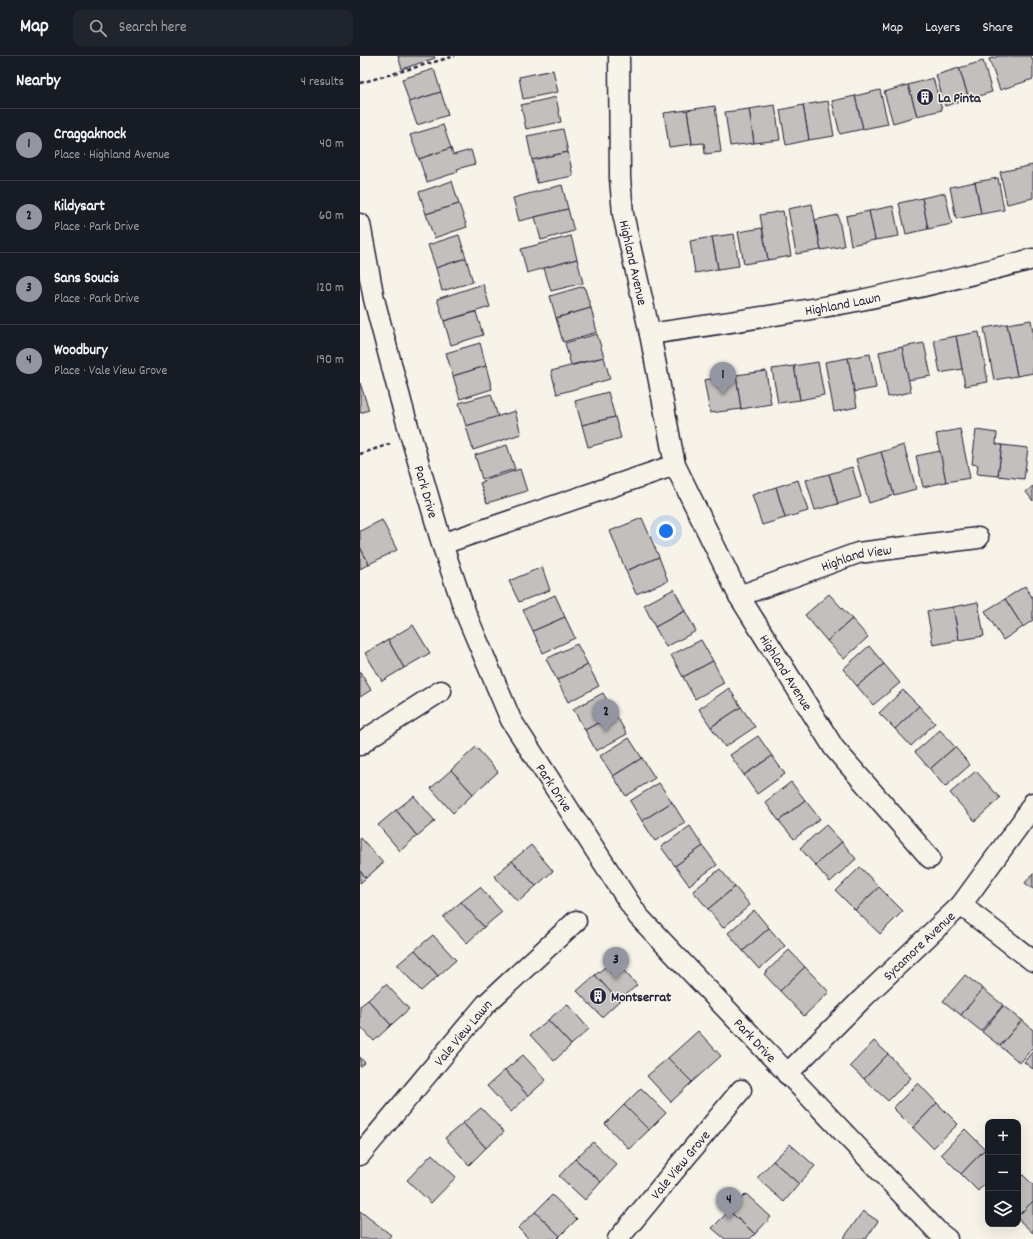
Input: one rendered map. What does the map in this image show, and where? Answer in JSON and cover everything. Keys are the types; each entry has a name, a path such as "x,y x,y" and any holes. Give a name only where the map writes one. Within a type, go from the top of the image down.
{"street":[{"name":"Highland Avenue","path":"619,56 620,178 624,214 650,334 675,465 739,596 834,748 930,858"},
{"name":"Park Drive","path":"360,224 374,298 411,437 442,544 466,614 511,720 638,916 940,1237"},
{"name":"Highland Lawn","path":"650,334 856,301 1033,259"},
{"path":"442,544 675,465"},
{"name":"Highland View","path":"739,596 858,553 978,538"},
{"path":"360,745 371,736 441,691"},
{"name":"Sycamore Avenue","path":"787,1074 862,999 961,905 1023,820 1033,803"},
{"path":"961,905 1033,961"},
{"name":"Vale View Lawn","path":"360,1155 486,1004 576,921"},
{"name":"Vale View Grove","path":"618,1239 741,1090"}],"path":[{"path":"360,83 454,56"},
{"path":"360,454 411,437"}],"building":[{"path":"398,56 434,56 435,58 402,69"},
{"path":"999,56 1031,56 1033,61 1033,79 1000,90 989,59"},
{"path":"983,61 992,92 969,99 959,68"},
{"path":"959,68 969,99 945,106 936,75"},
{"path":"434,69 441,92 409,102 402,79"},
{"path":"553,70 558,92 523,99 519,77"},
{"name":"La Pinta","path":"933,78 942,110 917,116 908,85"},
{"path":"908,85 917,116 893,123 884,92"},
{"path":"880,90 888,124 863,129 855,96"},
{"path":"441,92 448,115 417,125 409,102"},
{"path":"855,96 863,129 840,134 832,101"},
{"path":"556,97 561,122 526,129 521,105"},
{"path":"828,101 834,136 809,140 803,105"},
{"path":"775,105 780,140 754,143 749,109"},
{"path":"803,105 809,140 786,145 780,110"},
{"path":"715,106 721,152 705,154 704,143 692,144 687,110"},
{"path":"749,109 754,143 730,146 725,112"},
{"path":"687,110 692,144 669,147 664,113"},
{"path":"443,125 451,148 419,159 410,135"},
{"path":"563,129 568,152 532,160 527,136"},
{"path":"451,148 453,155 471,150 475,164 457,169 458,172 427,182 419,159"},
{"path":"568,152 573,176 537,183 532,160"},
{"path":"1033,165 1033,198 1007,204 1000,172"},
{"path":"998,178 1004,210 981,214 975,182"},
{"path":"452,181 459,204 426,214 419,192"},
{"path":"975,182 981,214 956,219 950,187"},
{"path":"562,185 568,209 519,221 513,198"},
{"path":"945,193 952,224 928,229 922,198"},
{"path":"922,198 928,229 906,234 899,203"},
{"path":"459,204 467,227 434,238 426,214"},
{"path":"812,204 821,250 796,254 788,209"},
{"path":"893,206 899,236 875,240 869,211"},
{"path":"568,209 574,231 541,240 535,217"},
{"path":"783,211 791,256 768,260 760,215"},
{"path":"869,211 875,240 851,245 846,216"},
{"path":"838,215 844,246 821,250 815,220"},
{"path":"762,228 768,260 744,264 738,232"},
{"path":"734,234 739,266 718,269 712,237"},
{"path":"459,235 466,258 436,268 428,245"},
{"path":"571,236 577,259 527,273 521,249"},
{"path":"712,237 718,269 695,273 690,241"},
{"path":"466,258 473,282 442,291 436,268"},
{"path":"577,259 583,283 551,291 544,268"},
{"path":"483,284 490,307 444,321 437,299"},
{"path":"584,286 591,308 556,318 550,296"},
{"path":"591,308 597,332 563,342 556,318"},
{"path":"476,312 483,335 451,345 444,321"},
{"path":"1031,320 1033,332 1033,373 1017,376 1007,324"},
{"path":"1007,324 1017,376 994,380 984,328"},
{"path":"979,332 988,382 965,386 956,336"},
{"path":"597,334 604,357 571,365 565,343"},
{"path":"956,336 962,369 940,373 934,340"},
{"path":"480,343 486,366 453,376 446,353"},
{"path":"924,343 931,376 908,380 902,347"},
{"path":"902,347 911,392 888,397 879,352"},
{"path":"870,354 876,388 854,392 848,358"},
{"path":"604,357 610,379 557,394 551,371"},
{"path":"848,358 857,407 834,412 825,362"},
{"path":"818,362 824,395 800,400 794,366"},
{"path":"486,366 492,389 460,399 453,376"},
{"path":"794,366 800,400 778,403 772,369"},
{"path":"766,371 771,404 741,409 736,375"},
{"path":"736,375 741,409 710,413 704,380"},
{"path":"360,383 369,410 360,413"},
{"path":"608,392 615,417 582,425 575,401"},
{"path":"491,394 498,417 466,426 459,403"},
{"path":"515,411 521,434 473,450 466,426"},
{"path":"615,417 621,438 588,447 582,425"},
{"path":"960,429 970,478 946,482 936,434"},
{"path":"976,430 997,433 996,444 1002,445 998,476 977,474 978,465 972,464"},
{"path":"507,445 515,469 482,479 475,455"},
{"path":"904,445 916,489 894,495 881,452"},
{"path":"1002,445 1028,448 1024,479 998,476"},
{"path":"940,451 946,482 923,487 916,456"},
{"path":"881,452 894,495 869,503 856,459"},
{"path":"852,467 861,497 838,504 829,474"},
{"path":"520,469 527,491 487,503 480,483"},
{"path":"829,474 838,504 815,510 806,480"},
{"path":"798,480 808,511 785,518 776,487"},
{"path":"1033,486 1033,501 1026,492"},
{"path":"776,487 785,518 762,525 752,495"},
{"path":"642,518 659,557 626,571 610,531"},
{"path":"382,520 397,550 369,564 360,547 360,531"},
{"path":"360,547 369,564 360,569"},
{"path":"659,557 668,581 636,594 626,571"},
{"path":"542,567 550,590 519,602 509,581"},
{"path":"1025,586 1033,599 1033,620 1023,627 1005,599"},
{"path":"674,589 685,611 655,627 644,605"},
{"path":"829,594 852,619 827,641 805,615"},
{"path":"555,595 565,617 533,631 523,610"},
{"path":"1005,599 1023,627 1003,640 985,611"},
{"path":"978,602 984,636 959,640 953,607"},
{"path":"953,607 959,640 933,645 927,611"},
{"path":"685,611 696,631 666,647 655,627"},
{"path":"565,617 575,638 543,653 533,631"},
{"path":"852,619 868,637 844,659 827,641"},
{"path":"413,625 430,653 404,668 388,640"},
{"path":"388,640 404,668 382,681 365,653"},
{"path":"701,640 713,661 683,677 671,655"},
{"path":"577,644 588,665 557,680 546,659"},
{"path":"869,646 884,664 857,686 843,669"},
{"path":"713,661 724,683 695,699 683,677"},
{"path":"884,664 900,683 873,705 857,686"},
{"path":"588,665 599,686 568,702 557,680"},
{"path":"360,672 371,690 360,697"},
{"path":"729,688 741,707 711,727 699,709"},
{"path":"903,690 919,706 895,729 879,713"},
{"path":"603,693 615,714 585,730 573,709"},
{"path":"919,706 935,723 911,746 895,729"},
{"path":"741,707 755,727 725,747 711,727"},
{"path":"615,714 627,734 596,751 585,730"},
{"path":"940,730 955,747 930,769 915,752"},
{"path":"758,736 772,756 744,775 730,755"},
{"path":"629,738 642,758 613,776 600,756"},
{"path":"476,747 498,772 473,794 451,770"},
{"path":"955,747 970,765 945,787 930,769"},
{"path":"772,756 785,774 757,794 744,775"},
{"path":"642,758 655,778 626,796 613,776"},
{"path":"451,770 473,794 453,813 431,788"},
{"path":"976,771 1000,798 975,821 950,793"},
{"path":"791,782 805,800 779,821 765,802"},
{"path":"659,783 672,802 642,821 630,801"},
{"path":"414,796 435,821 417,836 396,810"},
{"path":"805,800 820,819 794,839 779,821"},
{"path":"672,802 685,823 655,841 642,821"},
{"path":"396,810 417,836 400,851 378,825"},
{"path":"826,825 842,842 815,865 800,848"},
{"path":"690,826 703,846 675,866 661,847"},
{"path":"361,838 383,863 366,878 360,871"},
{"path":"842,842 856,859 830,882 815,865"},
{"path":"531,845 553,871 536,886 512,861"},
{"path":"703,846 717,865 689,885 675,866"},
{"path":"512,861 536,886 518,902 494,876"},
{"path":"860,867 879,887 855,910 836,891"},
{"path":"720,869 735,887 708,909 693,891"},
{"path":"360,871 366,878 360,883"},
{"path":"1033,873 1033,889 1025,883"},
{"path":"480,887 502,912 484,927 461,902"},
{"path":"735,887 750,905 723,928 708,909"},
{"path":"879,887 903,911 880,934 855,910"},
{"path":"461,902 484,927 467,943 443,917"},
{"path":"754,910 769,928 743,951 728,933"},
{"path":"769,928 785,946 759,969 743,951"},
{"path":"433,935 456,960 438,976 415,950"},
{"path":"415,950 438,976 421,991 397,965"},
{"path":"789,950 805,967 780,991 764,974"},
{"path":"614,960 637,985 619,1001 595,975"},
{"path":"805,967 829,992 804,1016 780,991"},
{"name":"Montserrat","path":"595,975 619,1001 602,1017 577,991"},
{"path":"965,975 983,989 961,1015 943,1001"},
{"path":"386,984 409,1009 391,1025 368,1000"},
{"path":"983,989 1003,1005 981,1031 961,1015"},
{"path":"368,1000 391,1025 374,1041 360,1026 360,1006"},
{"path":"567,1004 589,1029 571,1045 548,1020"},
{"path":"1003,1006 1022,1020 1000,1046 982,1032"},
{"path":"548,1020 571,1045 554,1061 530,1035"},
{"path":"1022,1020 1033,1030 1033,1047 1020,1063 1000,1046"},
{"path":"698,1031 721,1056 692,1082 668,1058"},
{"path":"874,1041 888,1054 864,1079 850,1066"},
{"path":"1033,1051 1033,1069 1024,1062"},
{"path":"888,1054 911,1078 888,1101 864,1079"},
{"path":"523,1055 546,1080 528,1096 505,1070"},
{"path":"360,1057 365,1063 360,1067"},
{"path":"668,1058 692,1082 671,1102 647,1076"},
{"path":"505,1070 528,1096 511,1112 487,1086"},
{"path":"918,1083 937,1103 913,1128 893,1108"},
{"path":"641,1088 666,1113 649,1130 624,1105"},
{"path":"937,1103 958,1124 933,1148 913,1128"},
{"path":"624,1105 649,1130 629,1149 605,1124"},
{"path":"481,1108 504,1132 486,1148 463,1123"},
{"path":"463,1123 486,1148 469,1165 445,1138"},
{"path":"965,1129 985,1149 961,1174 941,1154"},
{"path":"593,1142 617,1165 601,1182 575,1159"},
{"path":"790,1144 815,1166 799,1184 773,1161"},
{"path":"985,1149 985,1183 978,1191 961,1174"},
{"path":"432,1154 456,1177 431,1203 407,1180"},
{"path":"575,1159 601,1182 585,1200 559,1176"},
{"path":"773,1161 799,1184 784,1202 757,1178"},
{"path":"1021,1173 1033,1185 1033,1201 1021,1213"},
{"path":"746,1194 771,1217 755,1234 729,1211"},
{"path":"552,1195 577,1219 560,1236 535,1212"},
{"path":"1033,1201 1033,1233 1021,1222 1021,1213"},
{"path":"360,1211 391,1235 388,1239 360,1239"},
{"path":"729,1211 755,1234 750,1239 725,1239 712,1228"},
{"path":"863,1211 878,1221 866,1239 843,1239"},
{"path":"535,1212 560,1236 557,1239 529,1239 518,1228"}],"place":[{"name":"La Pinta","path":"925,97"},
{"name":"Craggaknock","path":"723,395"},
{"name":"Kildysart","path":"606,732"},
{"name":"Sans Soucis","path":"616,980"},
{"name":"Montserrat","path":"598,996"},
{"name":"Woodbury","path":"729,1220"}]}
